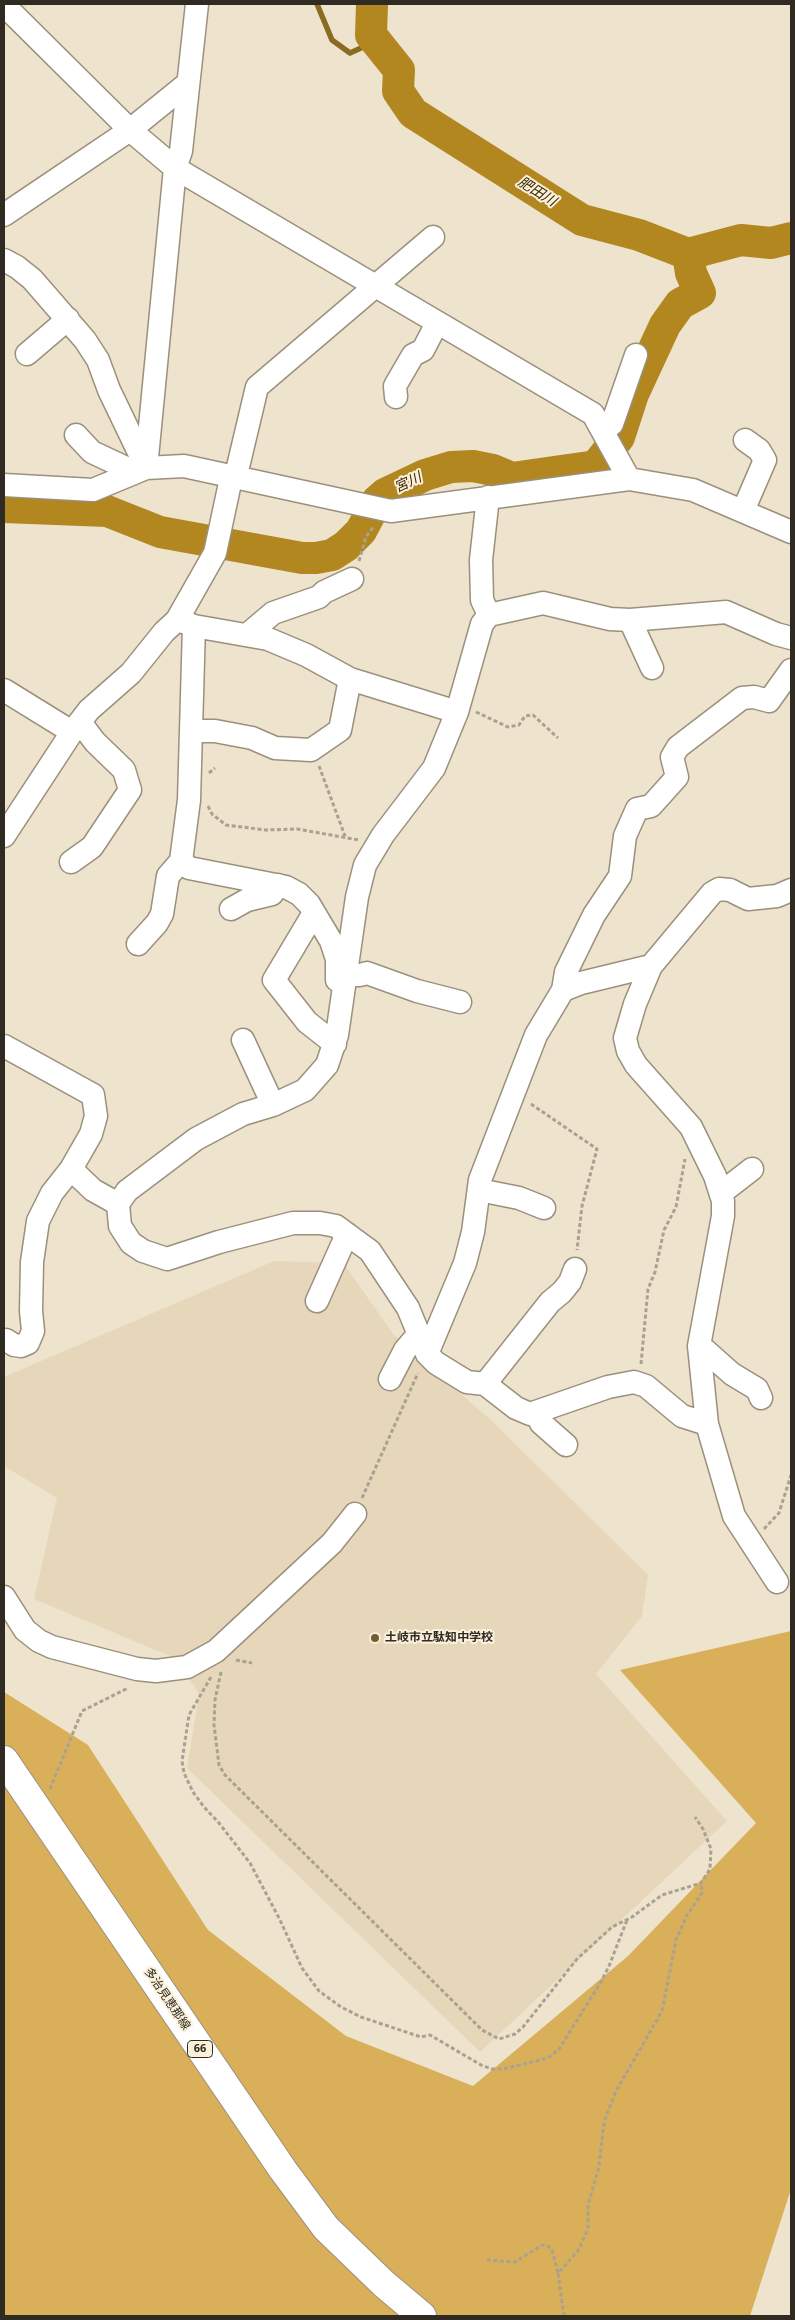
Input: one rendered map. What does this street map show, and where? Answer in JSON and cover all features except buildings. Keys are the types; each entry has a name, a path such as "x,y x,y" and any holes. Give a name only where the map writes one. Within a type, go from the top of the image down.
{"main road":[{"name":"多治見恵那線","path":"4,1760 283,2170 315,2214 326,2228 376,2277 422,2316"}],"street":[{"path":"139,471 175,168 181,151 197,4"},
{"path":"4,5 130,130 175,168 593,414 629,479"},
{"path":"4,215 130,130 188,83"},
{"path":"138,944 157,923 162,914 168,876 181,861 189,800 192,730 186,623 214,553 230,483 234,477 257,387 433,237"},
{"path":"4,260 17,267 32,279 68,319 98,360 139,471"},
{"path":"26,354 68,319"},
{"path":"396,397 395,386 413,355 423,350 437,323"},
{"path":"603,433 612,424 636,355"},
{"path":"76,435 92,452 126,468 139,471"},
{"path":"743,511 765,460 758,450 745,440"},
{"path":"4,485 93,490 139,471 184,466 391,511 629,479 693,490 791,532"},
{"path":"488,497 481,560 482,600 489,615"},
{"path":"247,635 272,613 319,597 324,592 352,579"},
{"path":"707,1424 682,1416 646,1386 634,1382 608,1387 530,1414 516,1408 485,1384 467,1382 436,1363 422,1344 408,1308 370,1252 336,1226 320,1223 293,1223 220,1242 167,1259 143,1251 131,1243 120,1226 118,1204 127,1191 196,1139 243,1114 273,1105 305,1090 313,1084 327,1065 335,1044 357,896 365,865 434,768 458,709 482,624 489,615 543,603 610,619 630,620 726,612 776,634 791,638"},
{"path":"630,620 652,668"},
{"path":"4,836 76,727 106,694 131,673 164,632 186,623 268,639 306,655 350,679 458,709"},
{"path":"390,1379 405,1350 422,1344 465,1263 473,1232 480,1180 536,1035 563,990 566,972 594,915 620,876 625,836 637,809 651,806 677,777 672,757 678,747 742,698 754,697 769,701 791,670"},
{"path":"192,730 215,731 252,738 275,748 311,750 340,730 350,679"},
{"path":"4,690 76,727 95,742 124,770 130,790 92,847 71,862"},
{"path":"181,861 189,868 278,885 299,894 314,913 331,941 337,958 336,985 367,973 417,991 460,1002"},
{"path":"231,909 247,900 272,894 278,885"},
{"path":"777,1582 749,1542 734,1516 707,1424 700,1349 723,1216 721,1193 712,1169 691,1126 636,1065 628,1051 625,1038 635,1004 651,966 712,893 719,889 730,890 748,899 776,896 791,890"},
{"path":"314,913 274,980 307,1022 335,1044"},
{"path":"563,990 581,983 651,966"},
{"path":"243,1040 273,1105"},
{"path":"4,1046 93,1095 96,1116 90,1134 70,1169 52,1193 38,1221 32,1262 31,1311 33,1331 28,1343 21,1346 14,1345 6,1340"},
{"path":"70,1169 93,1190 118,1204"},
{"path":"721,1193 752,1169"},
{"path":"478,1190 519,1198 544,1208"},
{"path":"317,1301 347,1234"},
{"path":"485,1384 550,1302 570,1282 575,1269"},
{"path":"700,1349 704,1350 732,1374 756,1389 762,1398"},
{"path":"536,1412 541,1423 566,1444"},
{"path":"4,1598 25,1630 39,1641 52,1647 137,1669 156,1671 187,1667 216,1652 332,1543 355,1514"}],"path":[{"path":"352,579 376,509"},
{"path":"458,709 508,727 519,725 525,716 533,715 558,738"},
{"path":"311,750 345,836"},
{"path":"208,779 215,768"},
{"path":"206,799 212,814 226,825 266,830 297,829 345,836 359,840 375,849"},
{"path":"514,1092 597,1149 582,1206 575,1269"},
{"path":"639,1384 648,1289 656,1272 664,1230 676,1207 691,1126"},
{"path":"355,1514 422,1344"},
{"path":"749,1542 771,1524 779,1513 791,1476"},
{"path":"223,1664 216,1700 214,1725 219,1765 225,1775 490,2035 499,2039 515,2034 577,1959 612,1927 627,1920 662,1895 701,1884"},
{"path":"212,1674 190,1715 182,1761 184,1773 193,1792 204,1807 250,1863 280,1920 302,1968 320,1992 341,2007 361,2017 421,2037 430,2035 492,2069 503,2069 548,2058 559,2049 601,1982 627,1920"},
{"path":"48,1794 82,1711 131,1686"},
{"path":"558,2274 578,2251 588,2229 588,2205 599,2167 604,2122 616,2091 648,2040 662,2011 676,1940 686,1916 702,1893 701,1884 710,1869 711,1850 703,1829 695,1817"},
{"path":"487,2260 516,2262 542,2245 548,2246 552,2250 558,2274 564,2316"}],"shaded area":[{"name":"土岐市立駄知中学校","path":"274,1261 343,1263 394,1335 493,1422 648,1575 642,1616 596,1674 727,1821 480,2052 187,1768 199,1694 177,1659 34,1599 57,1498 4,1466 4,1377"},
{"path":"791,1631 791,2189 750,2316 4,2316 4,1692 88,1745 208,1930 346,2036 473,2086 628,1956 756,1823 620,1670"}],"waterway":[{"path":"317,4 332,40 350,53 361,48 371,35"},
{"name":"肥田川","path":"372,4 371,35 399,70 398,91 413,113 582,220 639,235 688,254 741,240 771,243 791,238"},
{"name":"宮川","path":"4,507 107,511 160,532 302,558 316,558 332,555 346,546 361,531 377,501 385,494 425,475 451,467 473,466 493,470 512,478 596,466 619,437 633,394 665,325 680,304 700,293 691,273 688,254"}],"place":[{"name":"土岐市立駄知中学校","path":"375,1638"}]}
